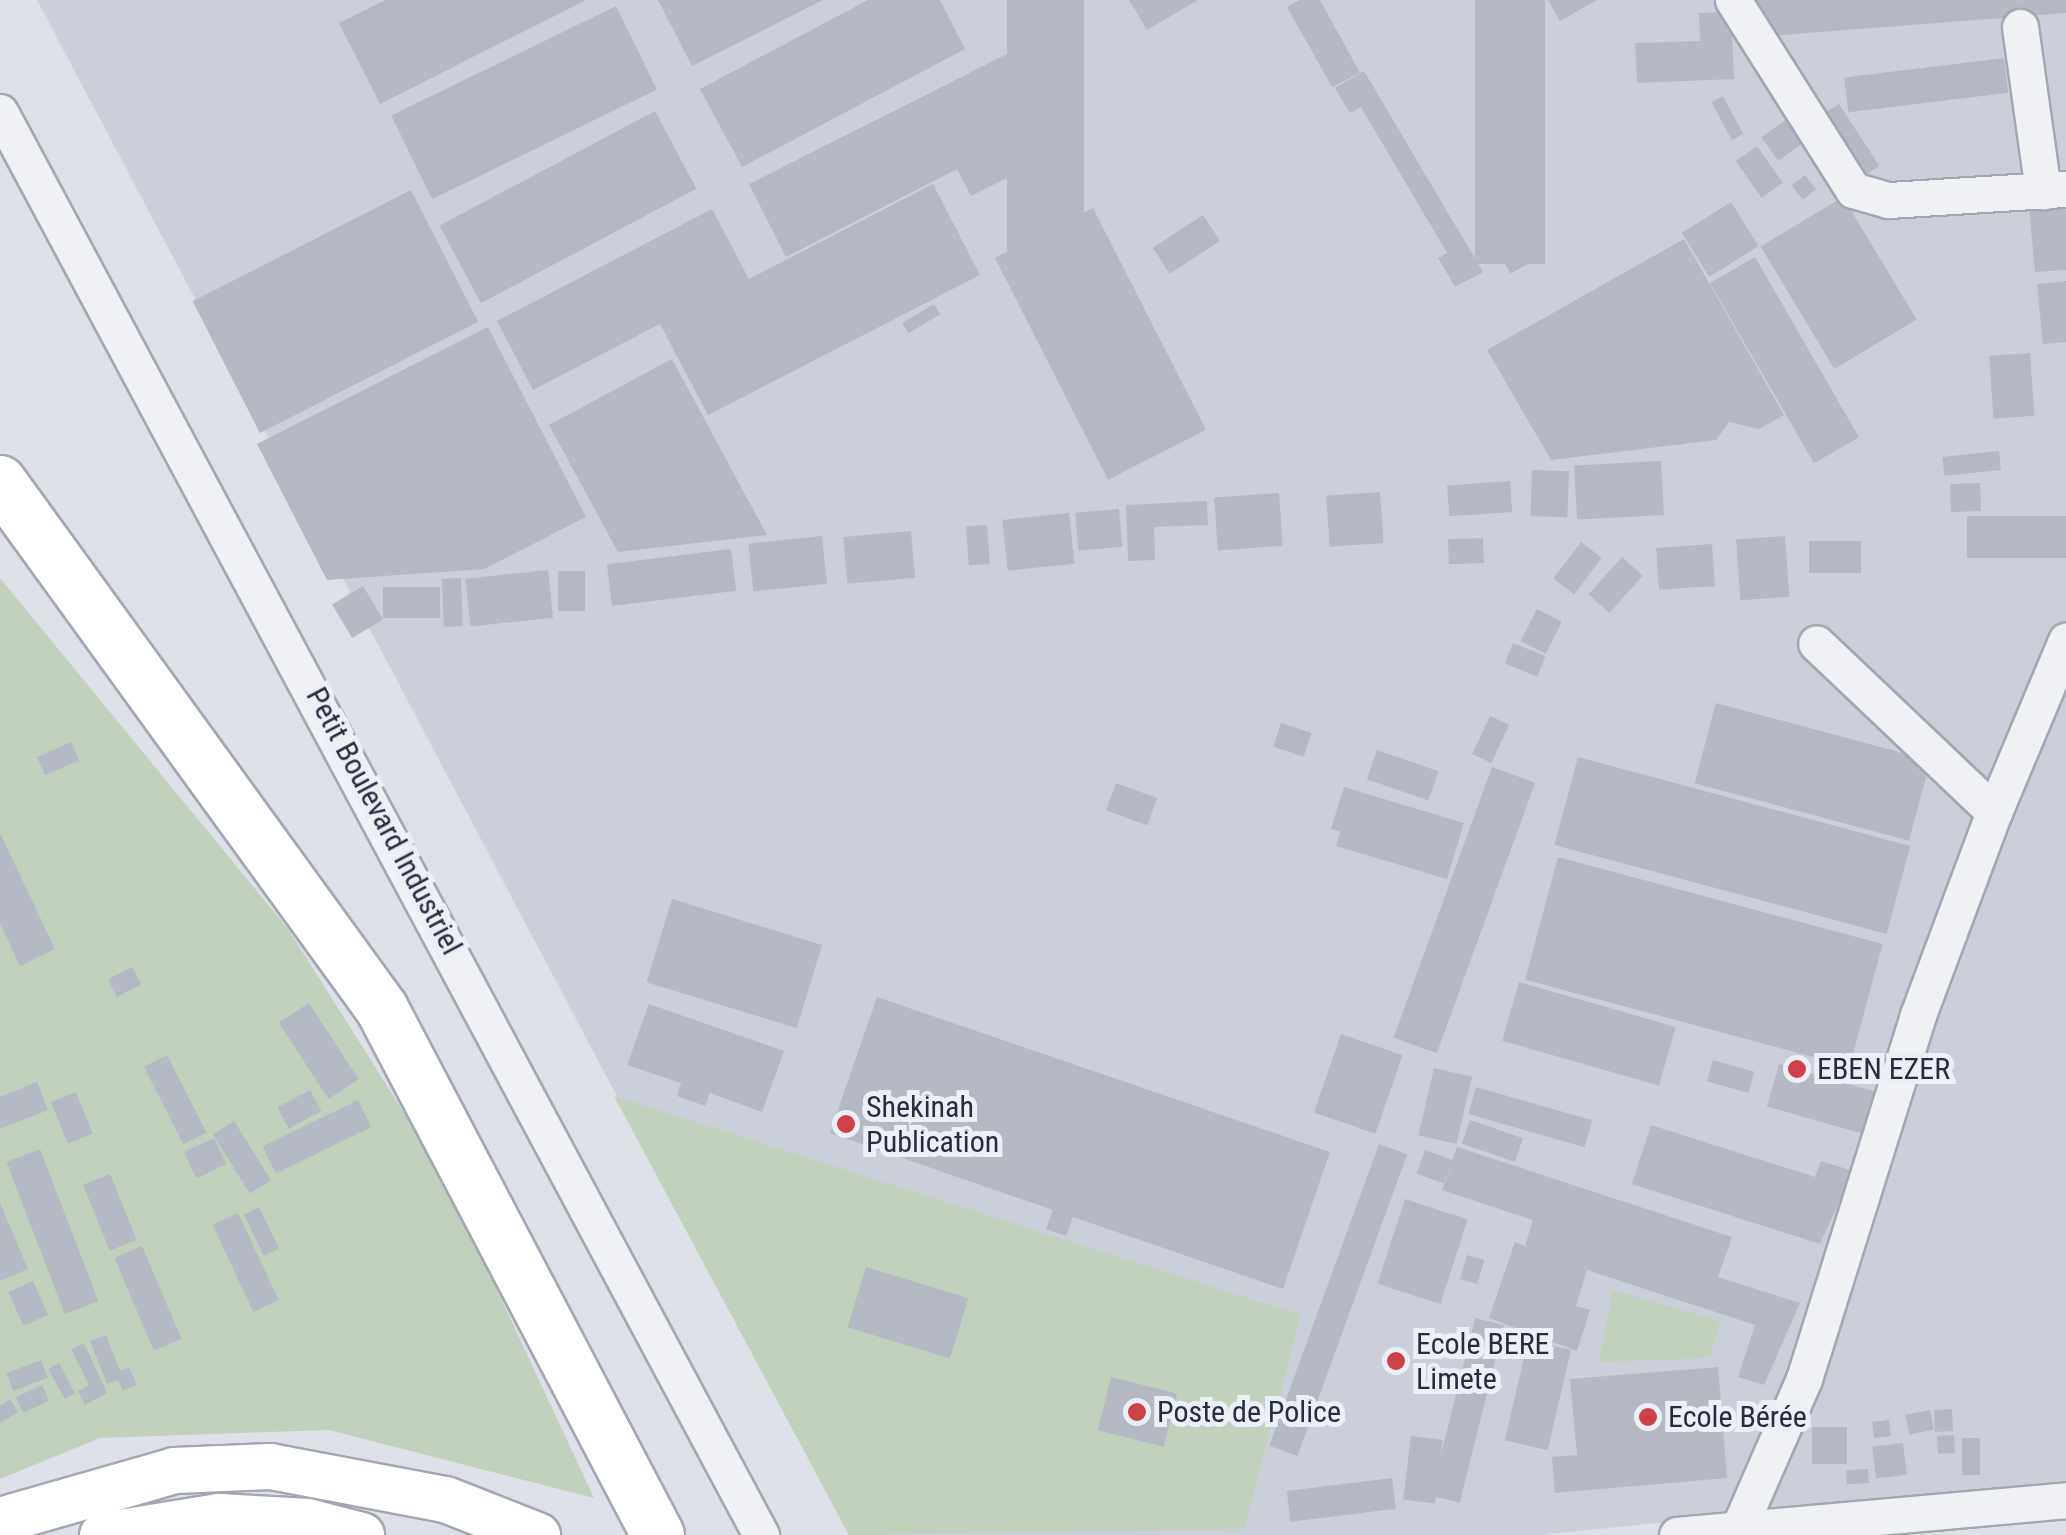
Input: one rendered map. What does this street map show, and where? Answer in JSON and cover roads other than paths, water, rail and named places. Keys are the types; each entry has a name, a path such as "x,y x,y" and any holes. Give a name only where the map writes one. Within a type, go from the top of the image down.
{"highway":[{"path":"0,482 382,1009 658,1535"}],"main road":[{"path":"0,1520 174,1470 270,1466 446,1499 537,1535"},
{"path":"102,1535 218,1516 308,1522 361,1535"}],"street":[{"path":"1733,0 1773,75 1853,190 1889,200 2054,190 2020,27"},
{"name":"Petit Boulevard Industriel","path":"0,112 761,1535"},
{"path":"1757,1531 1918,1015 1994,812 2066,642"},
{"path":"1816,643 1994,812"},
{"path":"1677,1535 1973,1520 2066,1500"}],"place":[{"name":"EBEN EZER","path":"1797,1069"},
{"name":"Shekinah Publication","path":"846,1124"},
{"name":"Ecole BERE Limete","path":"1396,1361"},
{"name":"Poste de Police","path":"1137,1412"},
{"name":"Ecole Bérée","path":"1648,1417"}]}
